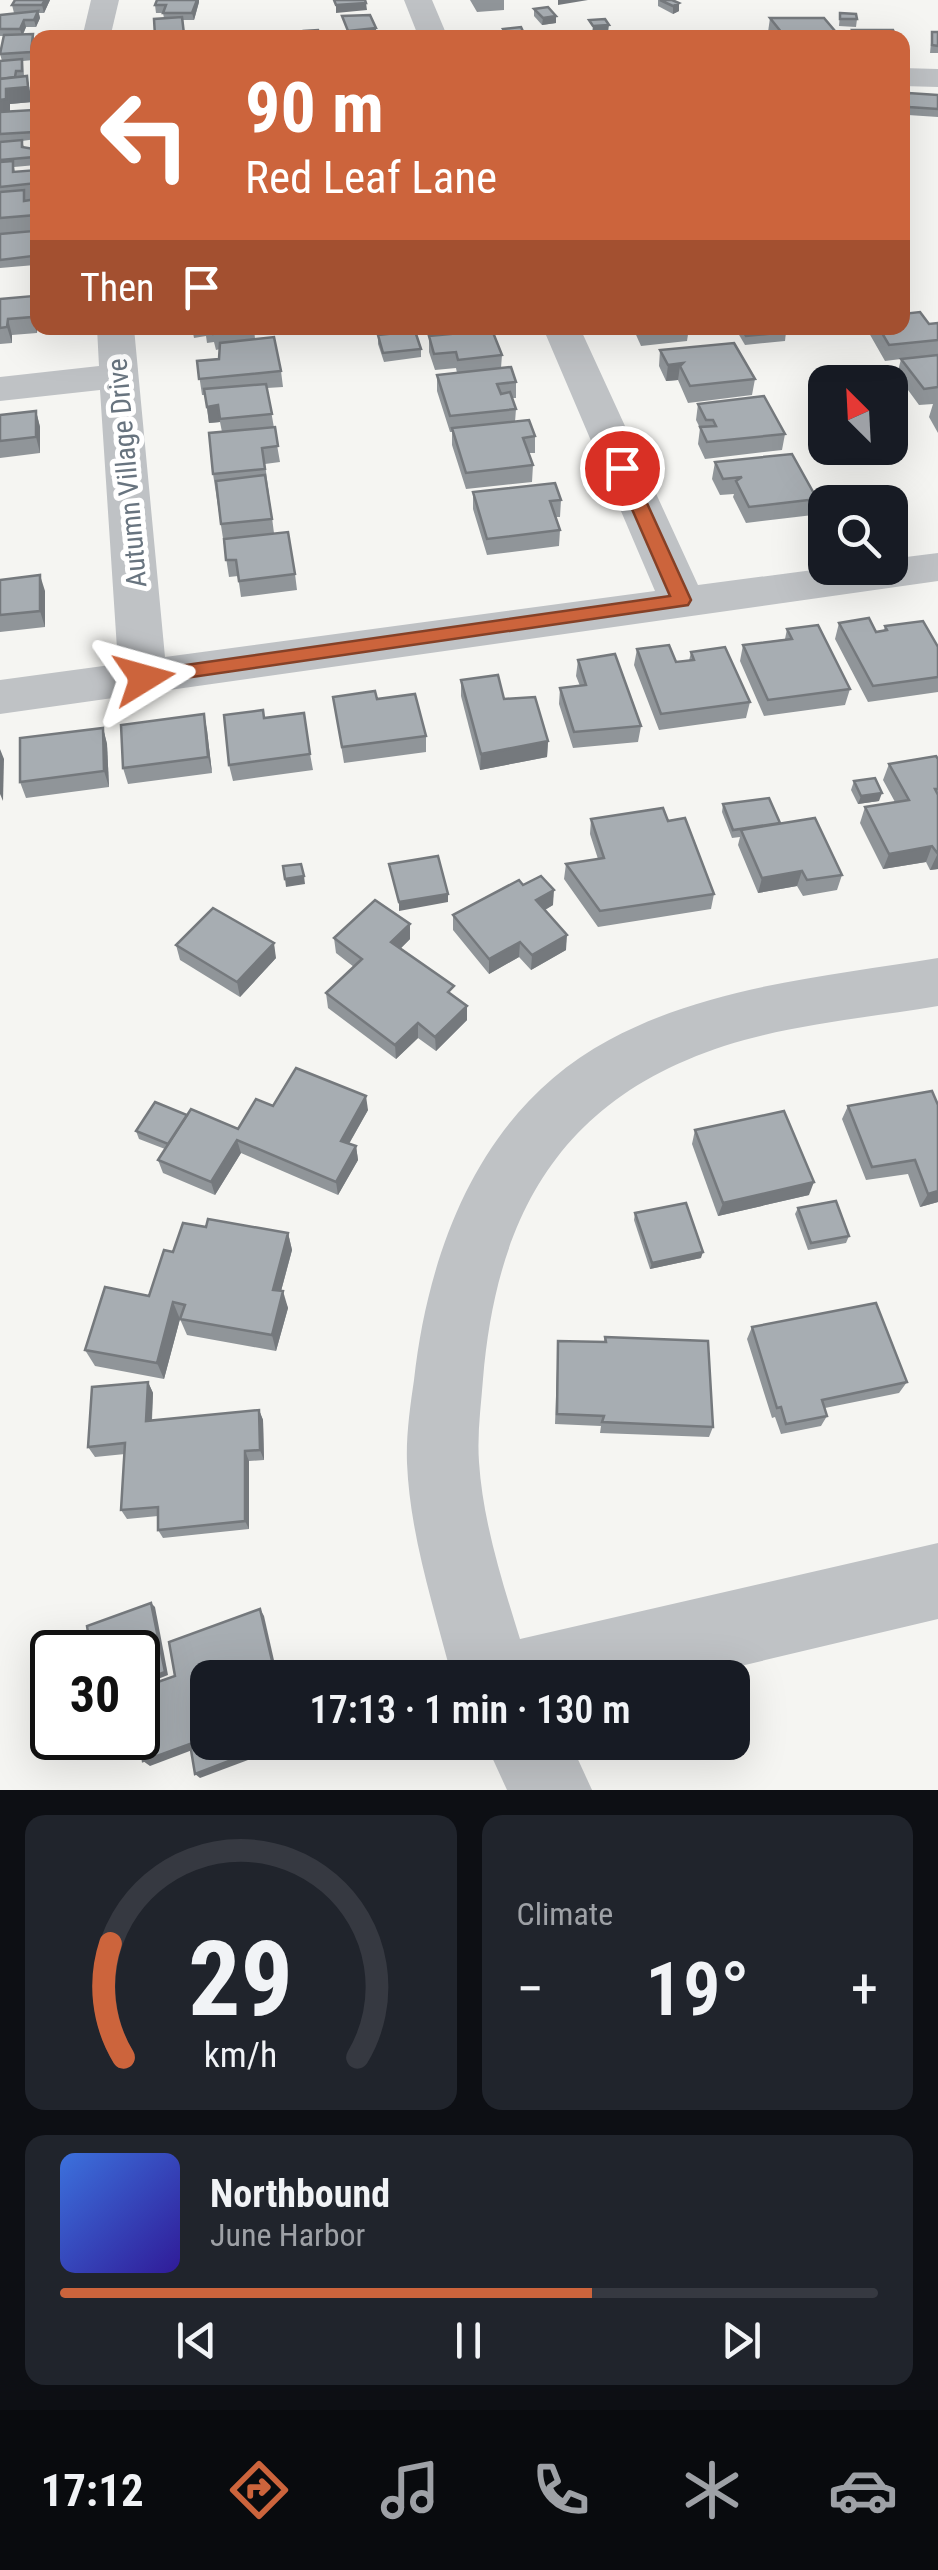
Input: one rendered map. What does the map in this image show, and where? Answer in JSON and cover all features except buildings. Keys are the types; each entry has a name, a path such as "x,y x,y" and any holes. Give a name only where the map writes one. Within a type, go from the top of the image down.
{"street":[{"path":"98,30 105,0"},
{"path":"418,0 431,30"},
{"path":"910,77 938,78"},
{"name":"Autumn Village Drive","path":"116,335 144,678"},
{"path":"563,335 682,600"},
{"path":"0,389 119,376"},
{"path":"0,697 938,567"},
{"path":"487,1660 460,1562 444,1463 456,1305 475,1236 505,1178 556,1112 581,1090 629,1059 683,1035 786,1007 938,982"},
{"path":"598,1660 938,1581"},
{"path":"535,1760 551,1790"}],"route":[{"path":"144,678 682,600 622,468"}]}
